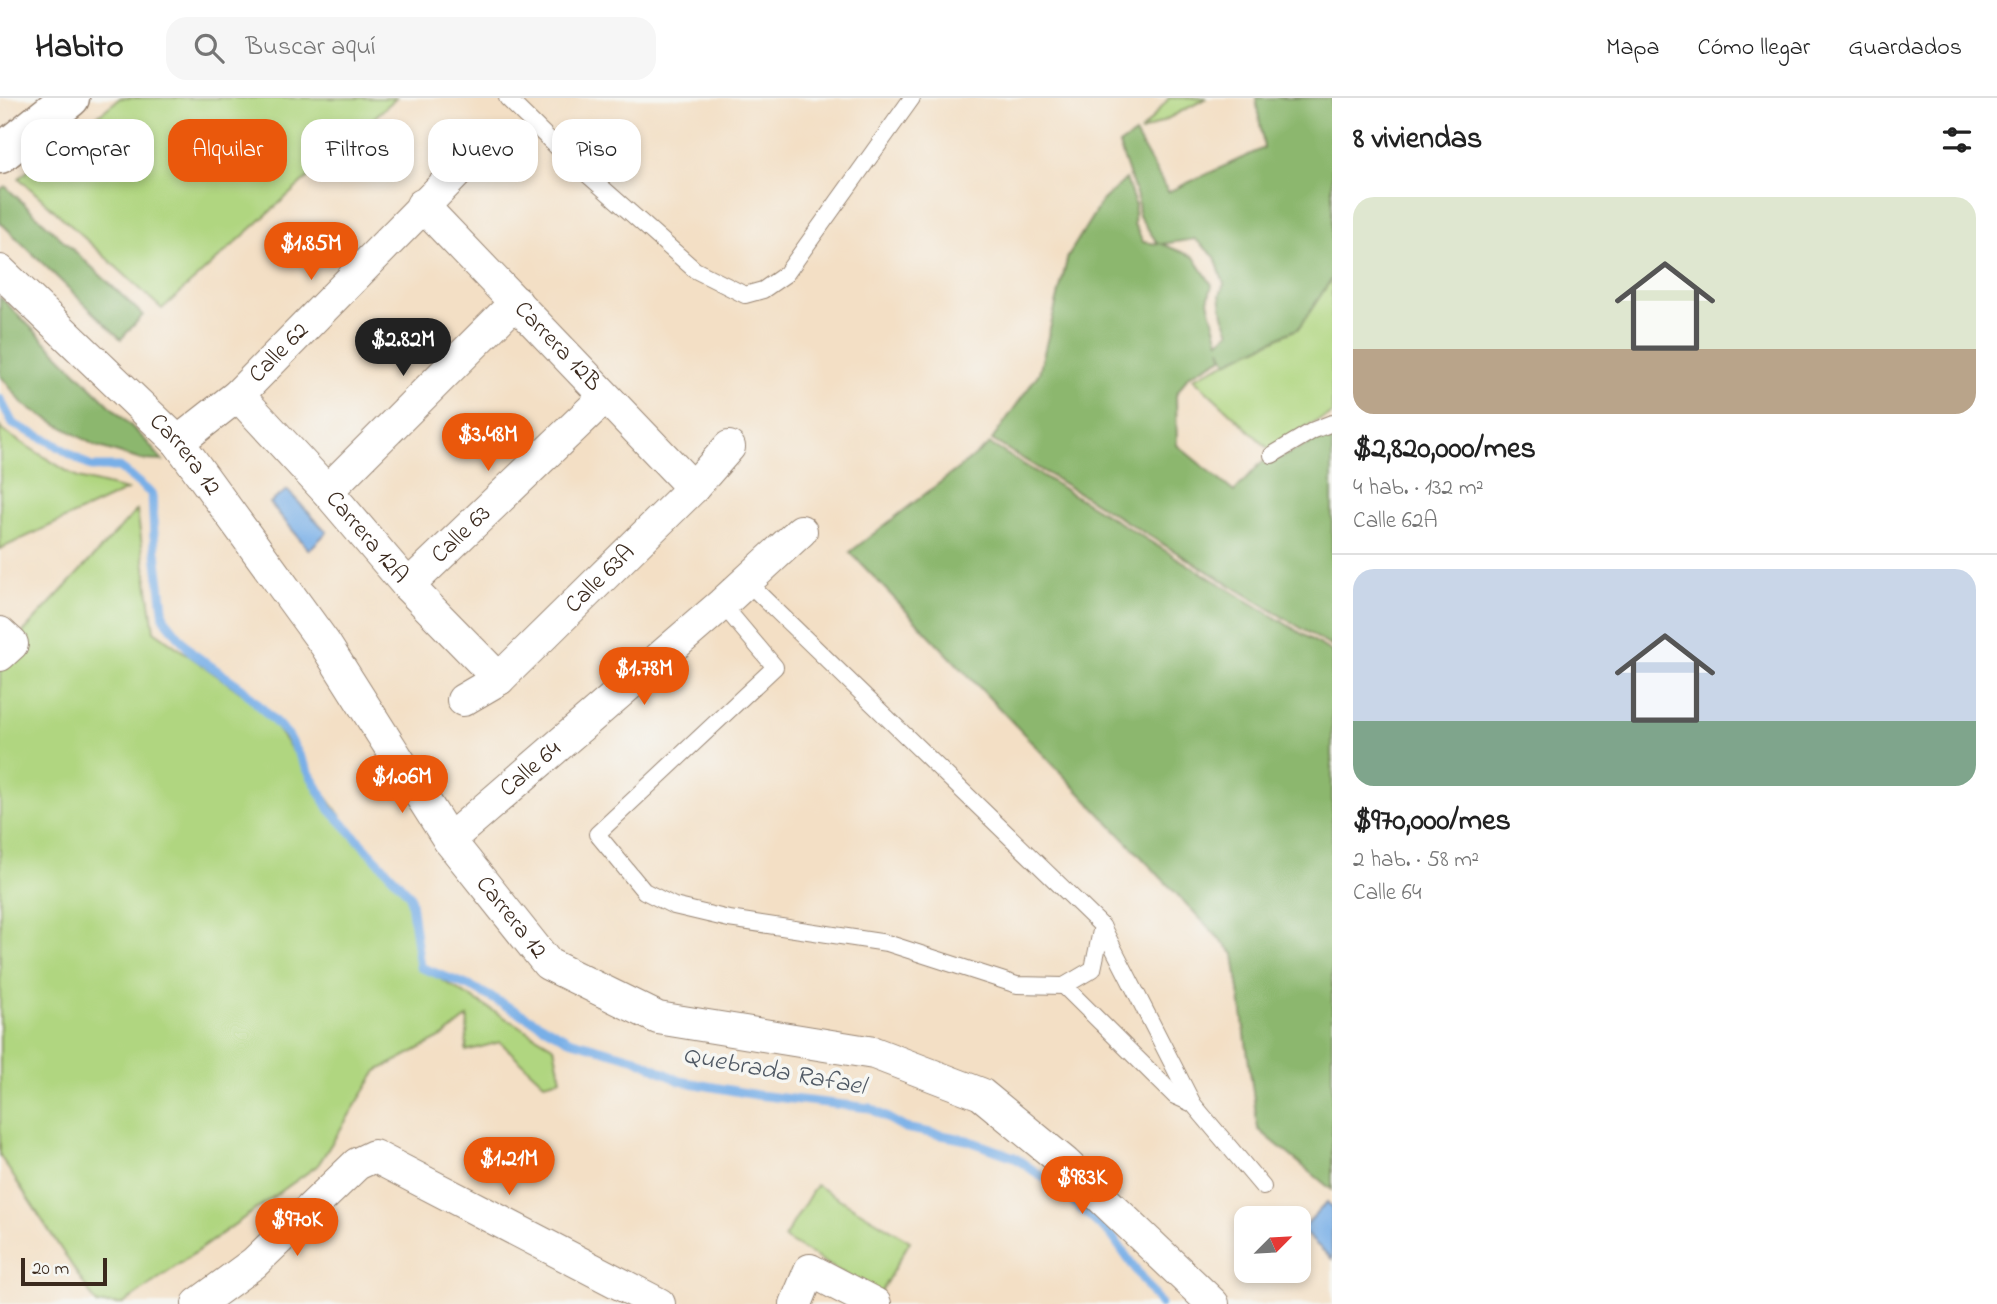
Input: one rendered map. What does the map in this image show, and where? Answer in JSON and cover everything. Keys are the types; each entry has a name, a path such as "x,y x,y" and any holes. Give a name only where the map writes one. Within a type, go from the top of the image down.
{"main road":[{"path":"0,154 70,98"}],"street":[{"name":"Calle 62","path":"178,442 237,395 446,182"},
{"name":"Carrera 12B","path":"422,205 694,488"},
{"name":"Carrera 12","path":"0,271 178,442 325,644 449,841 548,964 657,1018 874,1053 981,1094 1065,1163 1213,1304"},
{"path":"327,491 516,302"},
{"name":"Carrera 12A","path":"237,395 327,491 408,586 499,679"},
{"name":"Calle 63","path":"408,586 605,397"},
{"name":"Calle 63A","path":"464,700 499,679 694,488 729,447"},
{"name":"Calle 64","path":"449,841 747,582 801,531"},
{"path":"198,1304 254,1262 357,1164 374,1156 659,1304"},
{"path":"796,1304 810,1270 875,1304"}],"lane":[{"path":"507,98 562,152 695,270 745,295 763,290 786,274 912,98"},
{"path":"1272,455 1314,430 1332,423"},
{"path":"747,582 1102,926 1193,1104 1263,1187"},
{"path":"722,604 775,667 597,834 644,891 674,906 729,919 887,943 1017,985 1064,986 1093,970 1102,926"},
{"path":"1064,986 1175,1096 1193,1104"}],"green space":[{"path":"120,98 396,98 373,119 301,119 303,182 162,309 23,182 154,182 154,119 93,119"},
{"path":"1169,98 1207,98 1140,133"},
{"path":"1256,98 1332,98 1332,278 1299,328 1227,362 1220,348 1223,357 1188,376 1176,395 1177,445 1234,492 1262,462 1273,461 1332,433 1332,647 992,440 1039,373 1068,256 1102,201 1126,179 1135,205 1134,224 1143,242 1158,244 1139,216 1138,200 1119,145 1135,134 1168,192 1264,148","holes":["1195,239 1215,257 1224,284 1220,295 1223,315 1230,332 1219,341 1208,301 1212,285 1194,257 1162,244"]},
{"path":"5,186 143,315 121,339 0,222 0,190"},
{"path":"1332,278 1332,414 1269,449 1193,378 1299,328"},
{"path":"0,297 163,461 141,460 96,446 24,405 0,375"},
{"path":"0,427 78,478 127,490 0,549"},
{"path":"990,444 1332,652 1332,1190 1258,1129 1234,954 850,552"},
{"path":"137,510 154,631 260,706 356,837 410,895 420,967 554,1047 561,1079 544,1083 500,1042 466,1051 468,1017 444,1036 377,1071 318,1165 123,1304 97,1304 0,1156 0,657"},
{"path":"816,1185 910,1241 879,1295 784,1238"}],"water":[{"path":"287,490 327,532 309,550 270,503"},
{"path":"1327,1202 1332,1207 1332,1259 1311,1239 1311,1219"}],"waterway":[{"name":"Quebrada Rafael","path":"0,399 13,424 51,442 91,467 119,467 152,494 164,618 192,653 242,688 288,735 330,810 410,895 420,967 474,988 569,1040 636,1059 680,1081 757,1095 870,1108 905,1128 967,1140 1014,1157 1054,1185 1112,1236 1160,1304"}]}
